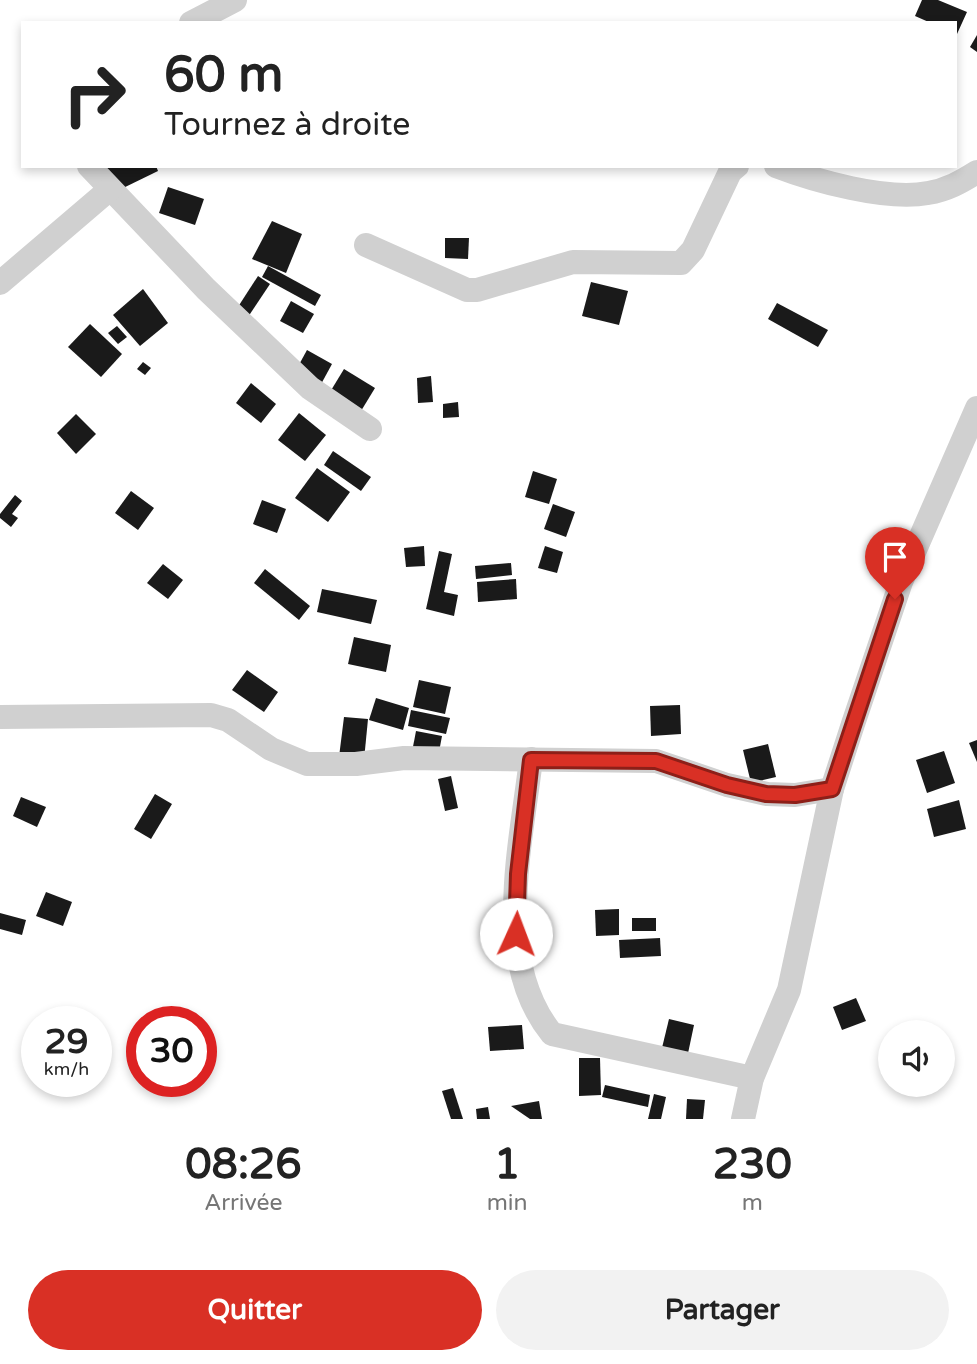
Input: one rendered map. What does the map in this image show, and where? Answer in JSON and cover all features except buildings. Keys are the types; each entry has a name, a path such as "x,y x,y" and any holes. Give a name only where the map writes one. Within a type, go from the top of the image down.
{"street":[{"path":"195,21 235,0"},
{"path":"91,168 206,289 310,388 370,429"},
{"path":"366,245 467,290 477,290 573,261 681,263 693,250 730,172 735,168"},
{"path":"783,168 860,190 926,194 956,185 977,172"},
{"path":"0,284 110,190"},
{"path":"743,1119 752,1078 789,990 832,789 901,582 977,408"},
{"path":"0,717 211,715 228,720 271,749 307,764 328,766 404,758 656,761 727,785 766,794 795,795 832,789"},
{"path":"531,760 518,874 516,934 527,995 536,1015 552,1034 752,1078"}],"route":[{"path":"516,934 518,874 531,760 656,761 675,765 727,785 766,794 795,795 832,789 895,599"}]}
